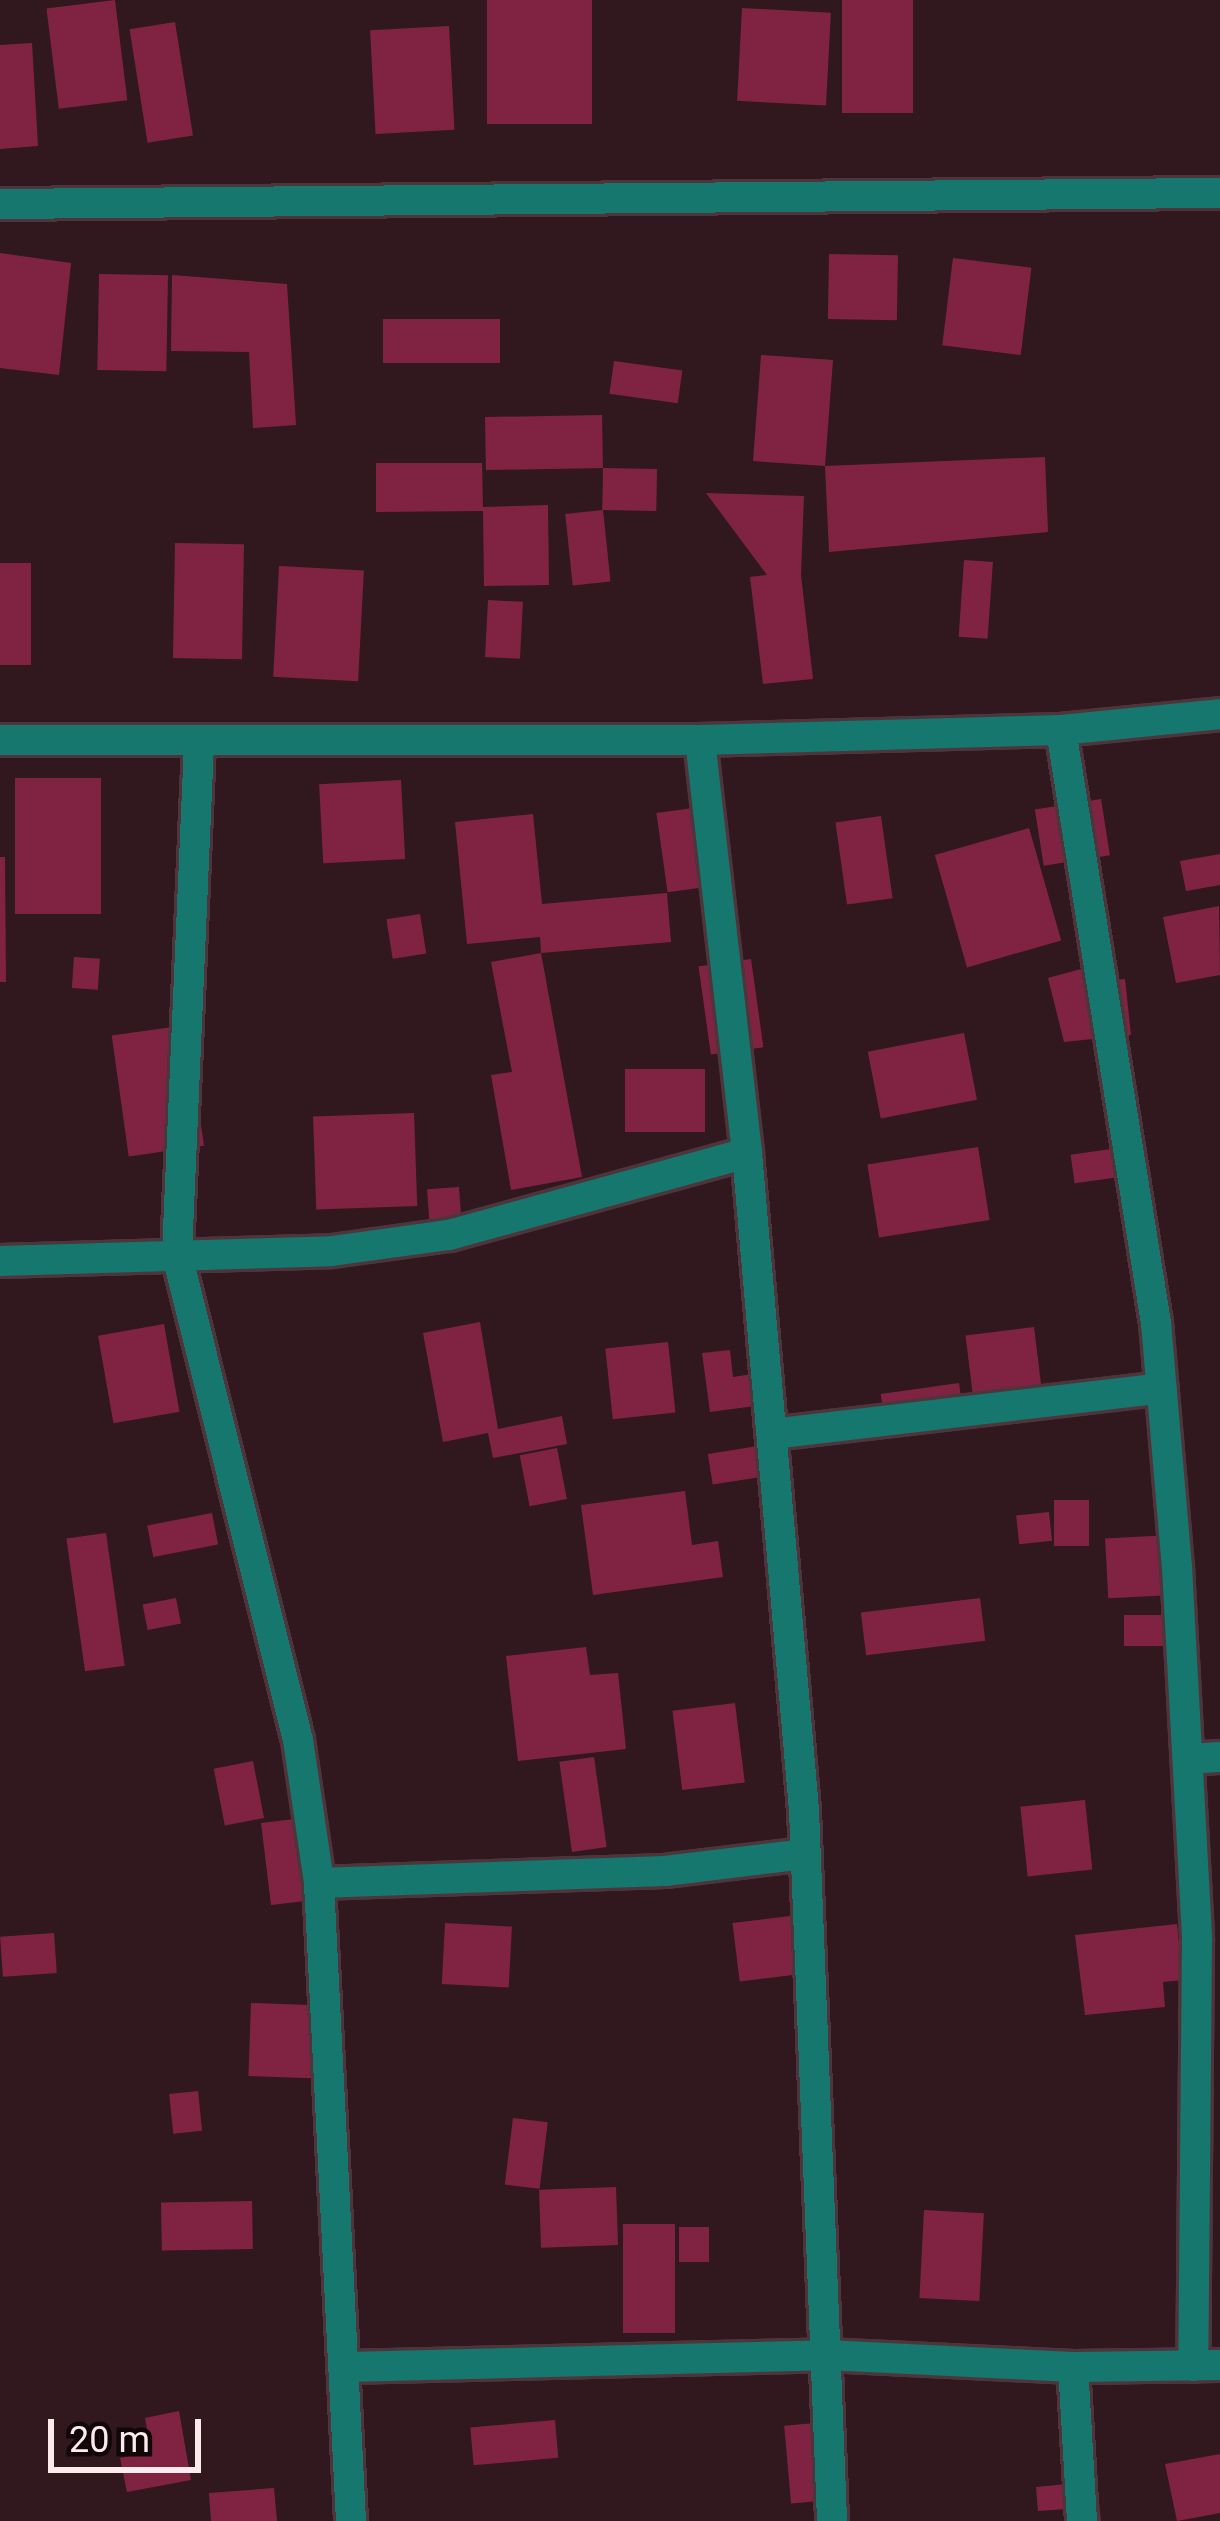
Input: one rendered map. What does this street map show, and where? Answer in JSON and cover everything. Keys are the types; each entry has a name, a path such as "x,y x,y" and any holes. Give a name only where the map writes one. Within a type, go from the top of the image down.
{"street":[{"path":"0,204 1220,193"},
{"path":"0,740 200,744 700,740 1060,730 1220,714"},
{"path":"347,2367 827,2356 1072,2366 1207,2365 1199,2192 1205,1758 1161,1388 1094,905 1060,730"},
{"path":"700,740 747,1153 806,1854 832,2521"},
{"path":"200,744 177,1255 294,1718 320,1883 351,2521"},
{"path":"0,1261 332,1251 449,1235 747,1153"},
{"path":"772,1434 1161,1388"},
{"path":"320,1883 665,1871 806,1854"},
{"path":"1072,2366 1082,2521"}],"building":[{"path":"115,0 127,100 59,109 47,8"},
{"path":"487,0 592,0 592,124 487,124"},
{"path":"842,0 913,0 913,113 842,113"},
{"path":"742,8 831,13 826,106 737,101"},
{"path":"175,22 193,136 148,143 130,29"},
{"path":"449,26 454,130 376,134 370,30"},
{"path":"32,43 38,146 0,149 0,45"},
{"path":"0,253 71,263 59,375 0,368"},
{"path":"829,254 898,255 897,320 828,319"},
{"path":"953,258 1031,268 1021,355 942,345"},
{"path":"99,274 168,275 166,371 97,370"},
{"path":"172,275 287,284 296,425 253,428 249,352 171,351"},
{"path":"383,319 500,319 500,363 383,363"},
{"path":"761,355 833,360 825,466 753,461"},
{"path":"614,361 682,371 678,403 609,394"},
{"path":"602,415 603,468 486,470 485,417"},
{"path":"1045,457 1048,532 829,552 825,466"},
{"path":"376,463 482,463 483,507 548,505 549,585 484,586 483,511 376,512"},
{"path":"603,468 657,469 656,511 602,510"},
{"path":"706,493 804,496 801,575 813,679 763,684 750,577 767,575"},
{"path":"603,510 611,582 573,586 565,514"},
{"path":"175,543 244,544 242,659 173,658"},
{"path":"964,560 993,562 988,639 959,637"},
{"path":"0,563 31,563 31,665 0,665"},
{"path":"279,566 364,570 358,681 273,677"},
{"path":"488,600 523,602 520,659 485,657"},
{"path":"15,778 101,778 101,914 15,914"},
{"path":"401,780 405,859 323,863 319,784"},
{"path":"1101,799 1110,855 1044,866 1035,809"},
{"path":"700,807 711,886 668,892 656,813"},
{"path":"533,814 542,904 667,893 671,942 541,953 540,937 467,944 455,822"},
{"path":"881,816 893,898 847,905 835,822"},
{"path":"1029,828 1061,940 967,967 935,855"},
{"path":"1220,854 1220,885 1186,891 1180,861"},
{"path":"0,857 5,857 6,982 0,982"},
{"path":"1219,906 1220,975 1176,983 1163,917"},
{"path":"420,914 426,954 393,959 386,919"},
{"path":"541,953 582,1177 511,1190 491,1075 512,1072 491,962"},
{"path":"74,957 100,959 98,990 72,988"},
{"path":"751,959 763,1047 711,1055 699,966"},
{"path":"1081,969 1084,983 1125,979 1131,1035 1064,1042 1048,978"},
{"path":"187,1025 204,1146 129,1156 112,1036"},
{"path":"964,1033 977,1100 881,1118 868,1052"},
{"path":"625,1069 705,1069 705,1132 625,1132"},
{"path":"414,1113 417,1206 316,1209 313,1117"},
{"path":"1132,1146 1136,1175 1075,1183 1071,1155"},
{"path":"978,1147 990,1220 879,1238 867,1165"},
{"path":"459,1187 461,1219 429,1221 427,1189"},
{"path":"480,1322 498,1429 562,1416 567,1444 493,1458 488,1433 443,1442 423,1333"},
{"path":"164,1324 179,1412 113,1423 98,1336"},
{"path":"1034,1327 1041,1386 973,1394 966,1335"},
{"path":"668,1342 675,1413 613,1419 605,1349"},
{"path":"730,1350 733,1377 773,1371 777,1403 710,1412 702,1353"},
{"path":"959,1383 963,1413 885,1424 881,1394"},
{"path":"777,1443 782,1474 713,1485 708,1454"},
{"path":"557,1448 567,1499 530,1506 520,1455"},
{"path":"685,1491 692,1545 718,1541 723,1577 593,1595 581,1505"},
{"path":"1054,1500 1089,1500 1089,1546 1054,1546"},
{"path":"1049,1512 1052,1541 1019,1544 1016,1515"},
{"path":"212,1513 218,1544 153,1557 147,1526"},
{"path":"106,1533 125,1666 85,1671 66,1539"},
{"path":"1189,1534 1192,1594 1108,1598 1105,1538"},
{"path":"176,1598 181,1624 148,1630 143,1604"},
{"path":"980,1598 985,1641 866,1655 861,1613"},
{"path":"1124,1615 1193,1615 1193,1646 1124,1646"},
{"path":"586,1647 590,1675 618,1673 626,1749 518,1761 506,1656"},
{"path":"735,1703 745,1782 682,1790 672,1711"},
{"path":"594,1757 607,1847 572,1852 559,1762"},
{"path":"253,1761 264,1818 225,1826 214,1769"},
{"path":"1085,1800 1092,1870 1028,1876 1020,1807"},
{"path":"312,1817 317,1861 300,1863 305,1901 271,1905 261,1823"},
{"path":"798,1915 805,1974 740,1982 732,1923"},
{"path":"445,1923 512,1927 509,1987 442,1984"},
{"path":"1177,1924 1183,1980 1163,1982 1165,2007 1085,2015 1075,1935"},
{"path":"54,1933 57,1973 3,1977 0,1937"},
{"path":"251,2003 330,2006 327,2079 248,2076"},
{"path":"198,2091 202,2131 173,2134 169,2094"},
{"path":"513,2118 548,2122 540,2189 505,2185"},
{"path":"616,2187 618,2245 541,2248 539,2190"},
{"path":"252,2201 253,2249 162,2251 161,2203"},
{"path":"924,2210 984,2213 979,2301 919,2298"},
{"path":"623,2224 675,2224 675,2333 623,2333"},
{"path":"679,2227 709,2227 709,2262 679,2262"},
{"path":"179,2411 191,2480 127,2492 120,2458 151,2452 145,2418"},
{"path":"555,2420 558,2458 474,2465 470,2427"},
{"path":"838,2421 845,2499 791,2503 784,2426"},
{"path":"1220,2454 1220,2513 1177,2521 1165,2464"},
{"path":"1097,2481 1101,2521 1068,2521 1067,2509 1038,2511 1036,2487"},
{"path":"274,2488 277,2521 211,2521 209,2493"}]}
